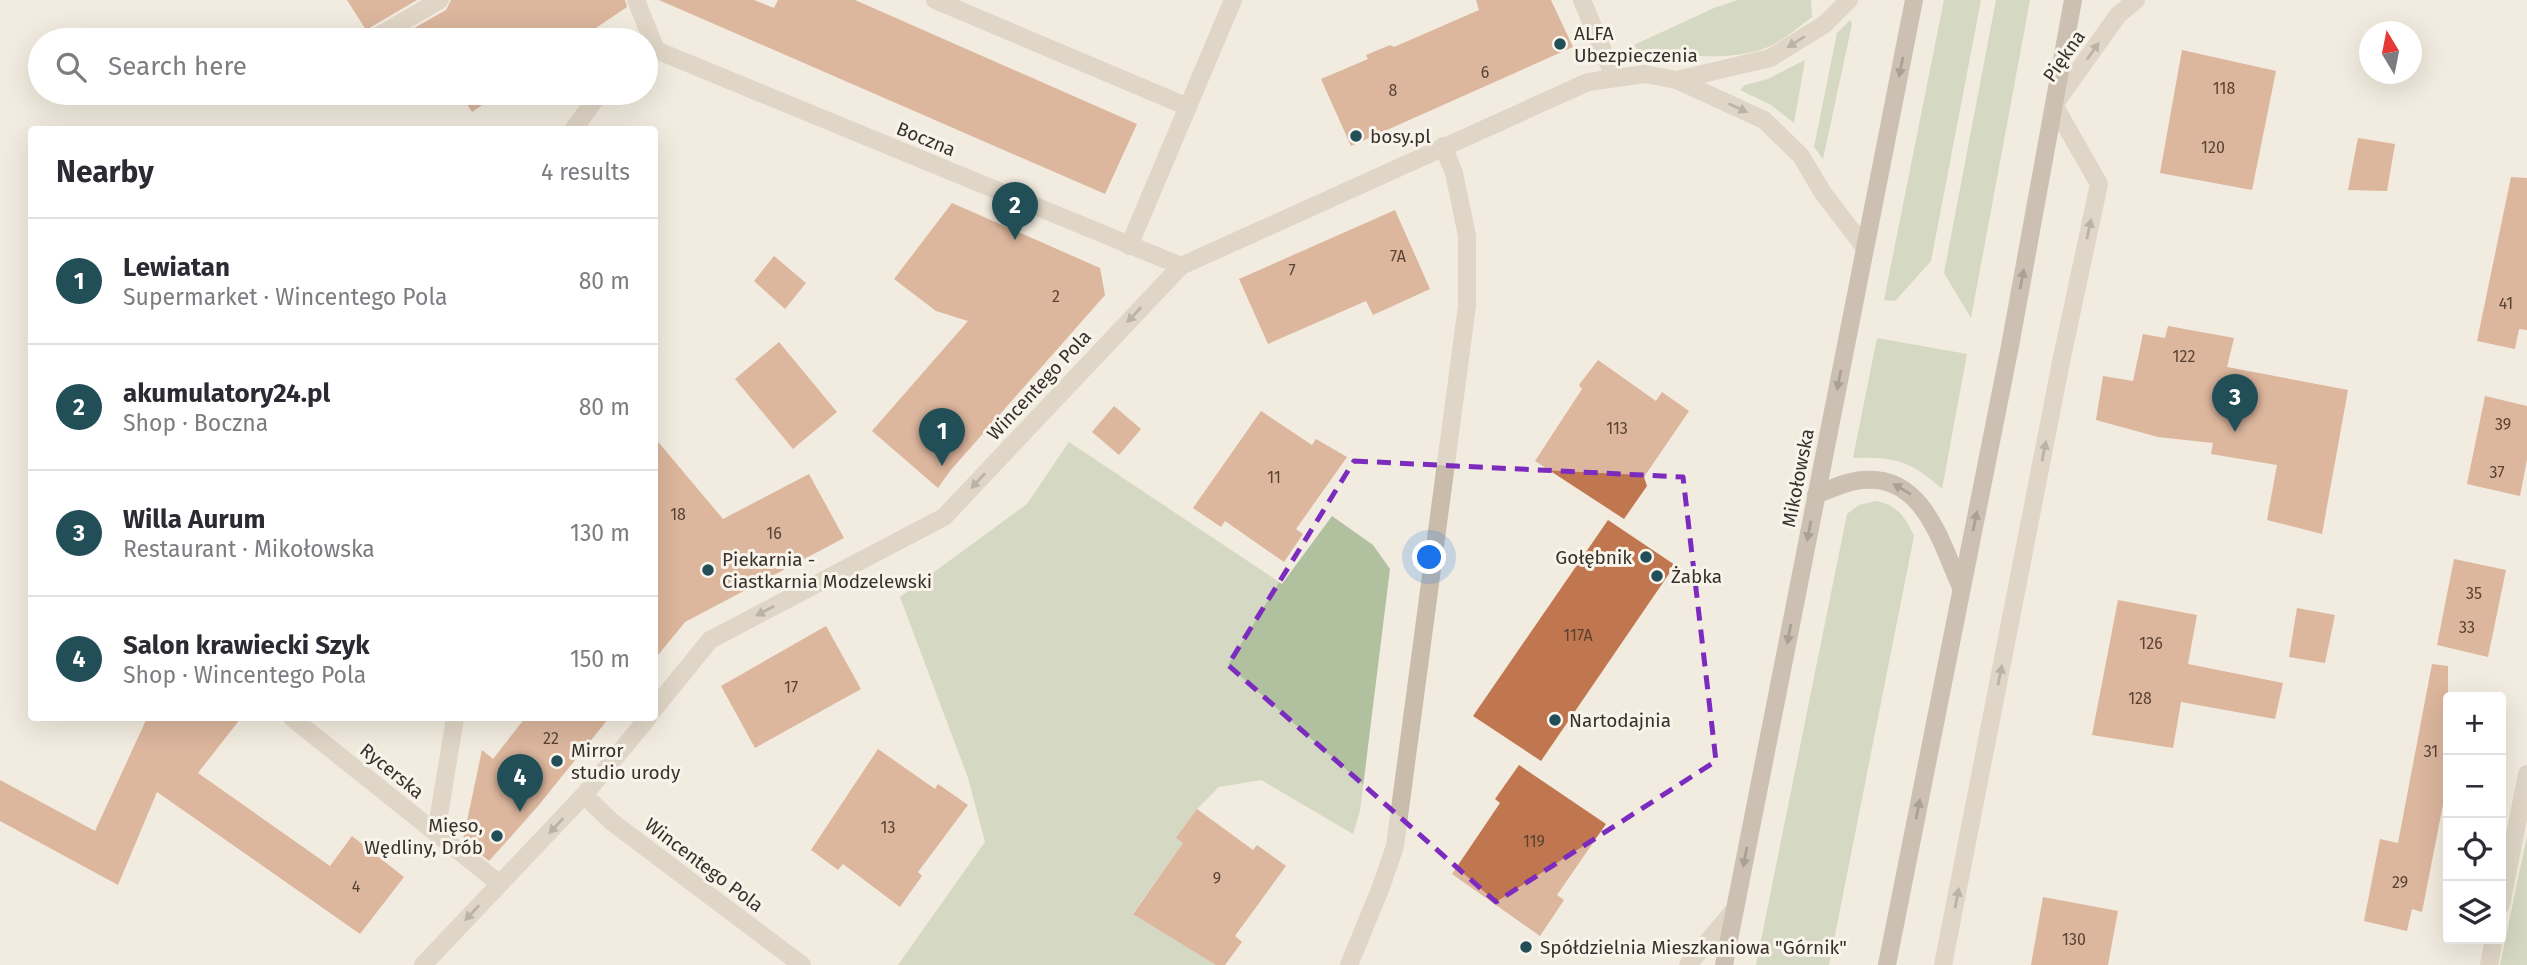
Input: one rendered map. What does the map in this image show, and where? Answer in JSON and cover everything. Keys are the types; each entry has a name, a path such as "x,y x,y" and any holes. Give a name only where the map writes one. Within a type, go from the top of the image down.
{"main road":[{"name":"Mikołowska","path":"1724,965 1914,0"},
{"path":"1887,965 2008,356 2073,0"},
{"path":"1816,495 1863,480 1886,481 1905,488 1920,502 1961,587"}],"street":[{"path":"392,28 440,0"},
{"path":"636,0 644,28"},
{"path":"935,0 1188,107"},
{"path":"1129,246 1233,0"},
{"path":"1582,0 1614,77"},
{"name":"Wincentego Pola","path":"1676,80 1770,58 1825,24 1849,0"},
{"name":"Piękna","path":"2054,105 2118,15 2136,0"},
{"name":"Boczna","path":"658,57 1181,266"},
{"name":"Wincentego Pola","path":"658,704 710,640 944,517 1181,266 1588,82 1645,74 1676,80 1764,120 1801,156 1823,192 1865,248"},
{"path":"576,126 591,105"},
{"path":"1944,965 2057,384 2099,184 2054,105"},
{"path":"1349,965 1395,846 1467,306 1467,236 1454,173 1443,146"},
{"name":"Rycerska","path":"296,721 499,884"},
{"path":"436,833 455,721"},
{"path":"423,965 584,795 646,721"},
{"path":"2506,881 2527,775"},
{"name":"Wincentego Pola","path":"584,795 612,822 802,965"},
{"path":"1688,965 1735,909"},
{"path":"2489,965 2493,944"}],"highlighted area":[{"path":"1354,461 1683,477 1716,761 1496,902 1228,665"}],"green space":[{"path":"1738,0 1811,0 1812,17 1772,45 1743,54 1698,56 1639,52 1634,45 1714,8"},
{"path":"1944,0 1981,0 1931,261 1895,301 1884,300"},
{"path":"1996,0 2030,0 1971,318 1944,273"},
{"path":"1850,20 1852,24 1823,159 1814,147 1837,33"},
{"path":"1805,60 1794,123 1771,105 1740,90 1745,85 1768,79"},
{"path":"1877,338 1967,354 1942,489 1911,466 1901,462 1880,458 1853,458"},
{"path":"1069,442 1282,584 1332,516 1373,545 1390,569 1360,811 1353,834 1261,780 1219,787 1197,809 1177,838 1183,843 1133,913 1216,965 898,965 985,842 968,778 900,597 1027,504"},
{"path":"1877,501 1900,513 1914,536 1829,965 1756,965 1847,514 1859,505"},
{"path":"2527,836 2527,965 2500,965"}],"building":[{"path":"347,0 417,0 369,28 365,28"},
{"path":"451,0 625,0 627,7 596,28 414,28 446,10"},
{"path":"659,0 754,0 774,8 778,0 855,0 1137,124 1105,194"},
{"path":"1476,0 1551,0 1573,47 1351,146 1321,79 1368,59 1366,55 1390,45 1394,47 1479,10"},
{"path":"2182,50 2276,71 2252,190 2160,173"},
{"path":"468,105 482,105 472,112"},
{"path":"2358,138 2395,144 2387,191 2348,190"},
{"path":"2511,177 2527,178 2527,330 2519,329 2515,349 2477,341"},
{"path":"952,203 1100,268 1105,295 938,488 872,431 968,321 936,311 894,279"},
{"path":"1395,210 1430,289 1373,315 1366,301 1268,344 1239,279"},
{"path":"774,256 806,283 785,309 754,281"},
{"path":"2168,326 2234,338 2227,367 2348,390 2322,534 2267,520 2277,465 2211,454 2213,443 2158,437 2096,420 2103,376 2133,381 2143,334 2165,338"},
{"path":"779,342 837,412 793,449 735,379"},
{"path":"1598,360 1656,401 1662,392 1689,411 1644,477 1647,486 1624,519 1535,461 1582,389 1579,385"},
{"path":"2485,396 2527,406 2527,459 2520,496 2467,484"},
{"path":"1114,406 1141,429 1119,455 1092,432"},
{"path":"1261,411 1312,445 1316,439 1347,457 1296,529 1303,534 1284,562 1225,521 1221,527 1193,508"},
{"path":"658,442 723,519 809,474 844,538 685,622 658,655"},
{"path":"1608,520 1675,565 1541,761 1473,716"},
{"path":"2454,559 2506,570 2488,657 2437,645"},
{"path":"2118,600 2197,615 2188,664 2283,683 2275,719 2181,702 2173,748 2092,735"},
{"path":"2297,608 2335,615 2325,663 2289,657"},
{"path":"826,626 861,689 755,748 721,686"},
{"path":"2432,664 2448,666 2448,692 2443,692 2443,805 2422,912 2412,909 2407,931 2364,921 2380,839 2398,843"},
{"path":"146,721 239,721 198,773 330,866 352,836 404,877 360,934 157,792 118,885 0,821 0,780 95,831"},
{"path":"523,721 607,721 538,806 489,861 463,840 482,750 493,759"},
{"path":"878,749 935,789 938,784 968,805 918,872 922,876 900,907 843,864 838,870 811,850"},
{"path":"1519,765 1606,824 1557,895 1564,900 1540,936 1452,874 1500,803 1495,799"},
{"path":"1197,809 1253,850 1257,845 1286,866 1235,936 1242,942 1225,965 1216,965 1133,914 1183,843 1176,838"},
{"path":"2043,897 2118,911 2108,965 2031,965"}],"place":[{"name":"ALFA Ubezpieczenia","path":"1560,44"},
{"name":"bosy.pl","path":"1356,136"},
{"name":"akumulatory24.pl","path":"1015,240"},
{"name":"Willa Aurum","path":"2235,432"},
{"name":"Lewiatan","path":"942,466"},
{"name":"Gołębnik","path":"1646,557"},
{"name":"Piekarnia - Ciastkarnia Modzelewski","path":"708,570"},
{"name":"Żabka","path":"1657,576"},
{"name":"Nartodajnia","path":"1555,720"},
{"name":"Mirror studio urody","path":"557,761"},
{"name":"Salon krawiecki Szyk","path":"520,812"},
{"name":"Mięso, Wędliny, Drób","path":"497,836"},
{"name":"Spółdzielnia Mieszkaniowa \"Górnik\"","path":"1526,947"}]}
